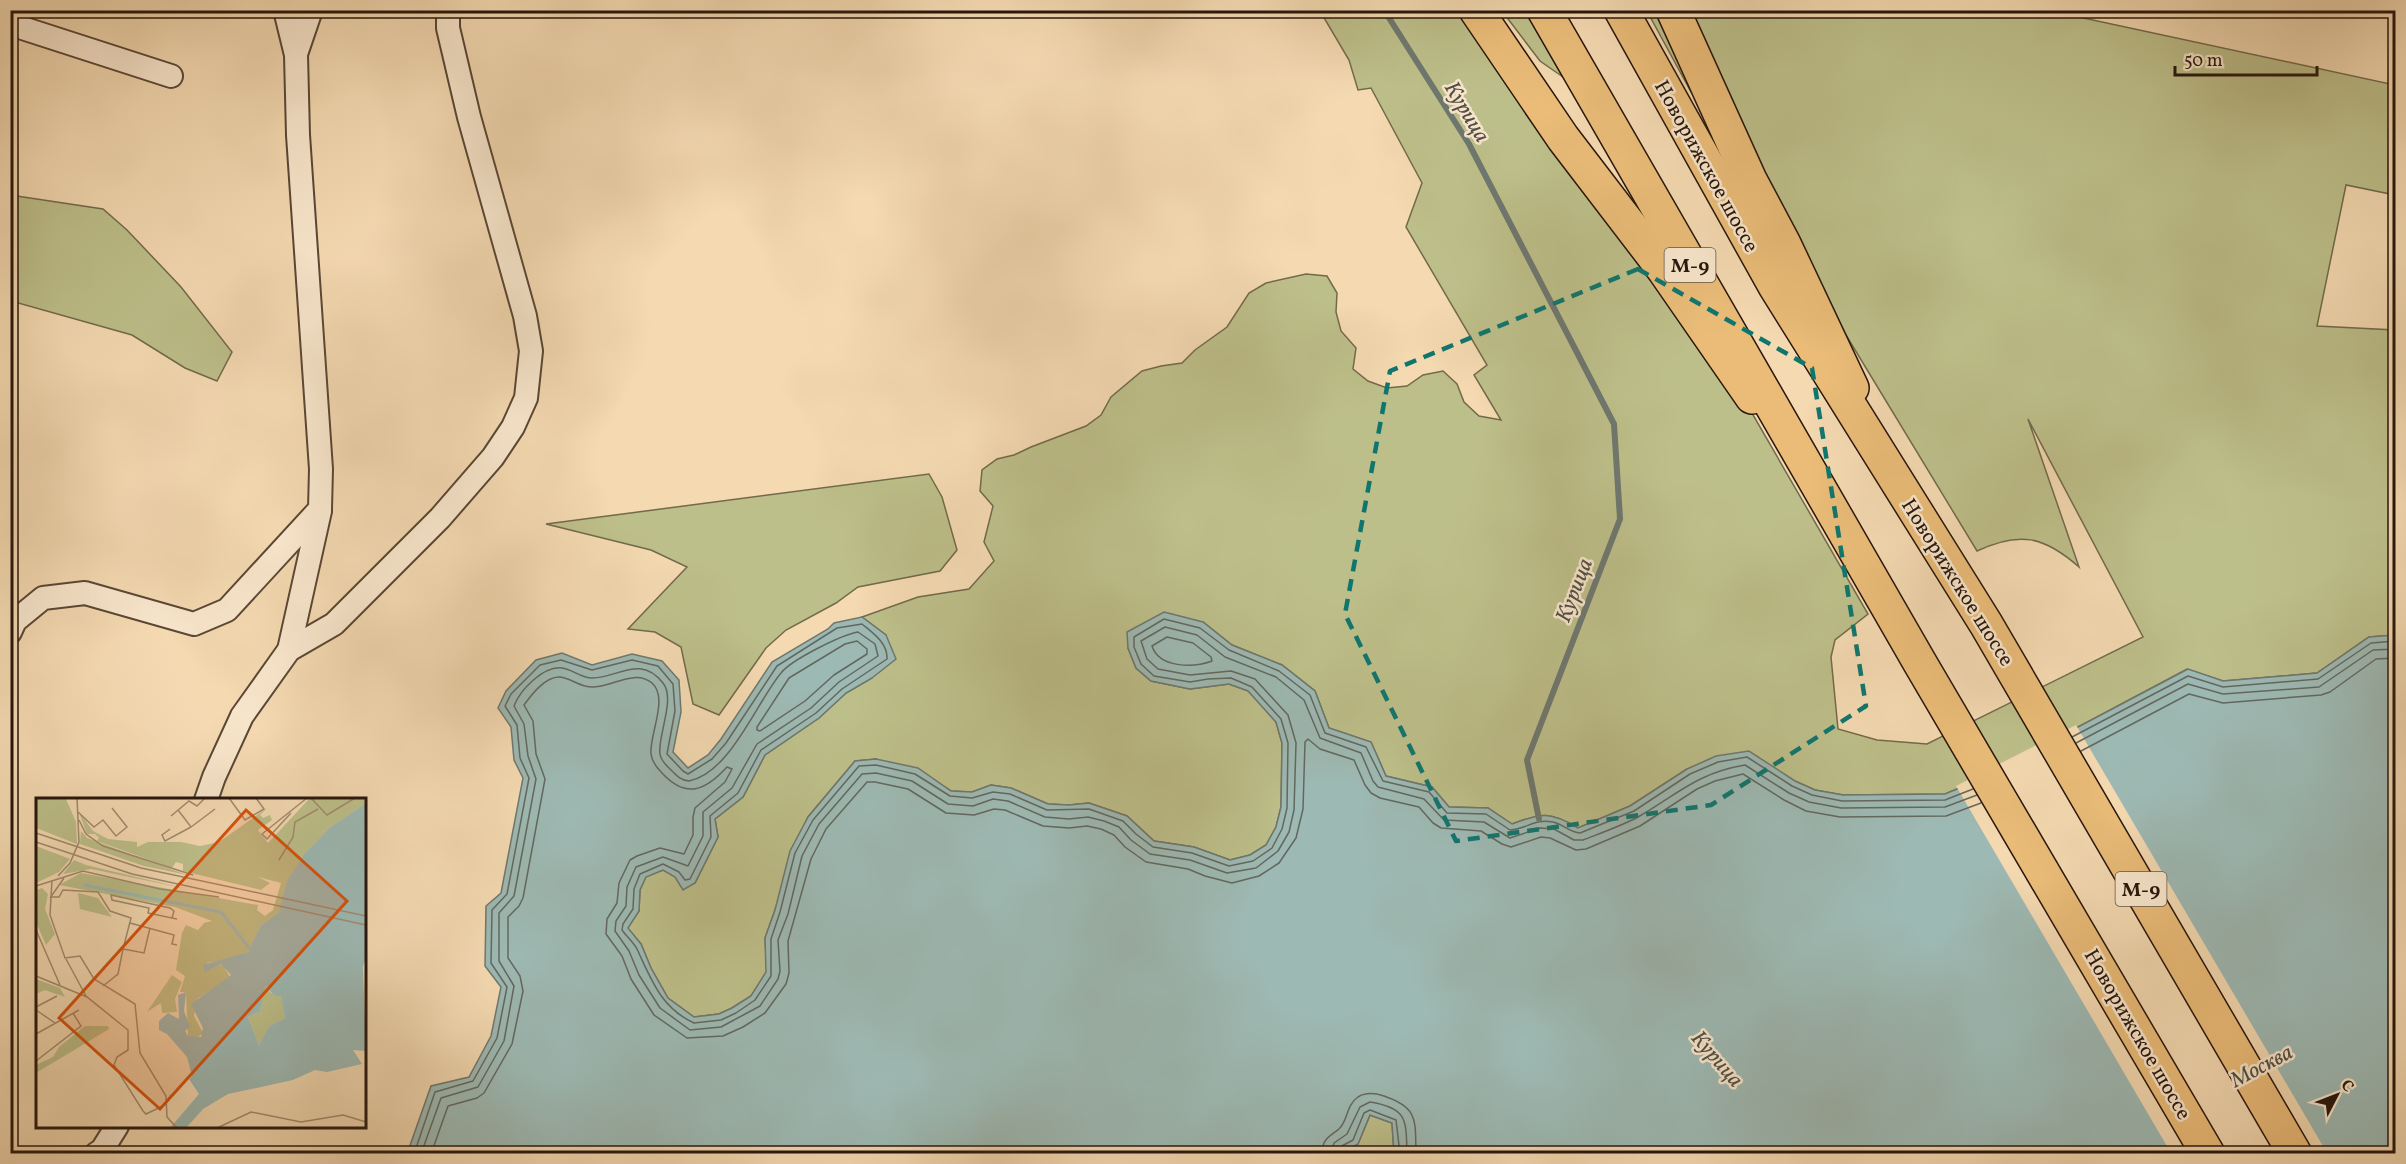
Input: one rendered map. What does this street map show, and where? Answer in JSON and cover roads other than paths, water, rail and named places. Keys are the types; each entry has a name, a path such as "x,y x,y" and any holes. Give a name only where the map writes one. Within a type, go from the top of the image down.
{"main road":[{"name":"М-9","path":"1476,10 1563,138 1664,270 1837,519"},
{"name":"Новорижское шоссе","path":"1544,10 1920,663 2208,1154"},
{"name":"Новорижское шоссе","path":"1621,10 1775,286 1986,624 2295,1154"},
{"name":"М-9","path":"1673,10 1750,180 1784,244 1895,480"}],"street":[{"path":"207,798 242,716 289,650 320,509 321,469 298,135 296,55 285,10"},
{"path":"296,55 311,10"},
{"path":"289,650 334,624 440,518 493,457 513,427 526,398 531,351 525,316 469,117 448,28 448,10"},
{"path":"10,24 171,76"},
{"path":"10,632 15,621 43,598 85,593 194,624 227,610 320,509"},
{"path":"96,1154 102,1150 116,1128"}],"water":[{"name":"Москва","path":"1164,612 1203,622 1232,645 1282,665 1315,691 1329,728 1371,742 1386,776 1432,787 1449,807 1488,808 1512,824 1538,816 1552,816 1578,828 1630,806 1687,769 1716,756 1749,751 1795,781 1815,790 1843,795 1945,794 1974,782 2188,669 2223,681 2317,673 2369,637 2395,635 2395,1153 1394,1154 1392,1123 1370,1115 1358,1144 1339,1154 407,1154 431,1086 469,1077 491,1036 501,987 485,966 486,906 501,893 523,778 514,760 511,727 498,708 506,691 536,660 562,653 592,665 632,654 662,661 679,680 681,712 673,752 688,768 708,755 721,739 772,662 828,629 834,623 862,617 886,635 896,659 872,678 846,693 819,718 765,755 743,797 715,819 718,837 695,883 683,890 675,877 663,870 646,877 640,890 639,911 628,928 641,944 668,998 694,1017 719,1014 751,996 766,972 765,938 775,910 790,851 808,817 855,761 876,759 918,768 951,791 972,792 991,785 1011,788 1048,804 1089,803 1127,816 1154,841 1194,847 1230,860 1250,855 1266,845 1276,827 1281,807 1282,743 1276,722 1248,691 1229,684 1190,689 1151,681 1136,668 1128,648 1127,632"}],"waterway":[{"name":"Курица","path":"1384,10 1469,144 1614,424 1620,519 1527,760 1539,819"}]}
